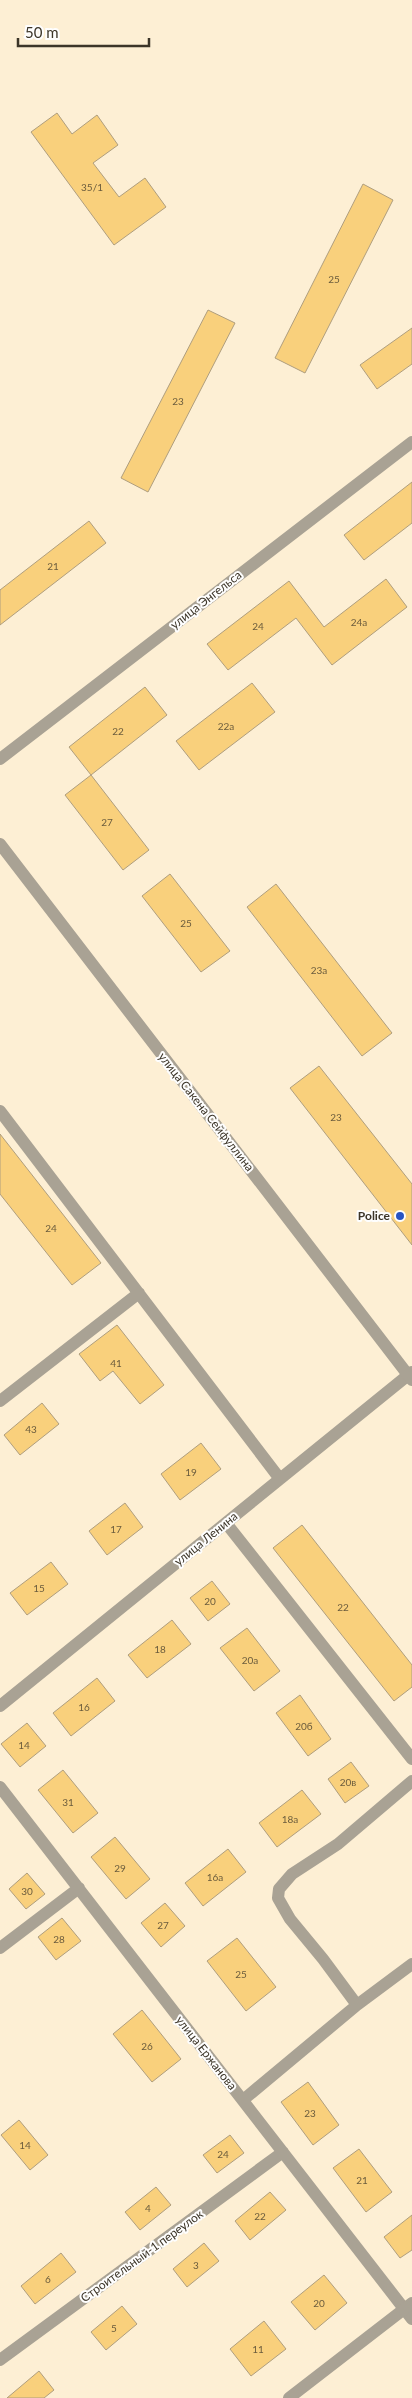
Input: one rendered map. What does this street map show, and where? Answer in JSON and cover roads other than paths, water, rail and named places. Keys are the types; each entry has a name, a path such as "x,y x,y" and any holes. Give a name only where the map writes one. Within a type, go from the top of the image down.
{"street":[{"name":"улица Энгельса","path":"0,759 412,442"},
{"name":"улица Сакена Сейфуллина","path":"0,844 411,1376"},
{"path":"0,1111 280,1479"},
{"path":"0,1401 139,1293"},
{"name":"улица Ленина","path":"0,1706 280,1479 411,1376"},
{"path":"226,1523 412,1759"},
{"path":"357,2005 324,1959 290,1919 278,1898 279,1889 292,1874 338,1844 412,1781"},
{"name":"улица Ержанова","path":"0,1787 283,2152 410,2310"},
{"path":"0,1948 78,1888"},
{"path":"243,2100 357,2005 412,1964"},
{"name":"Строительный-1 переулок","path":"0,2360 283,2152"},
{"path":"289,2398 410,2310"}],"place":[{"name":"Police","path":"400,1216"}]}
